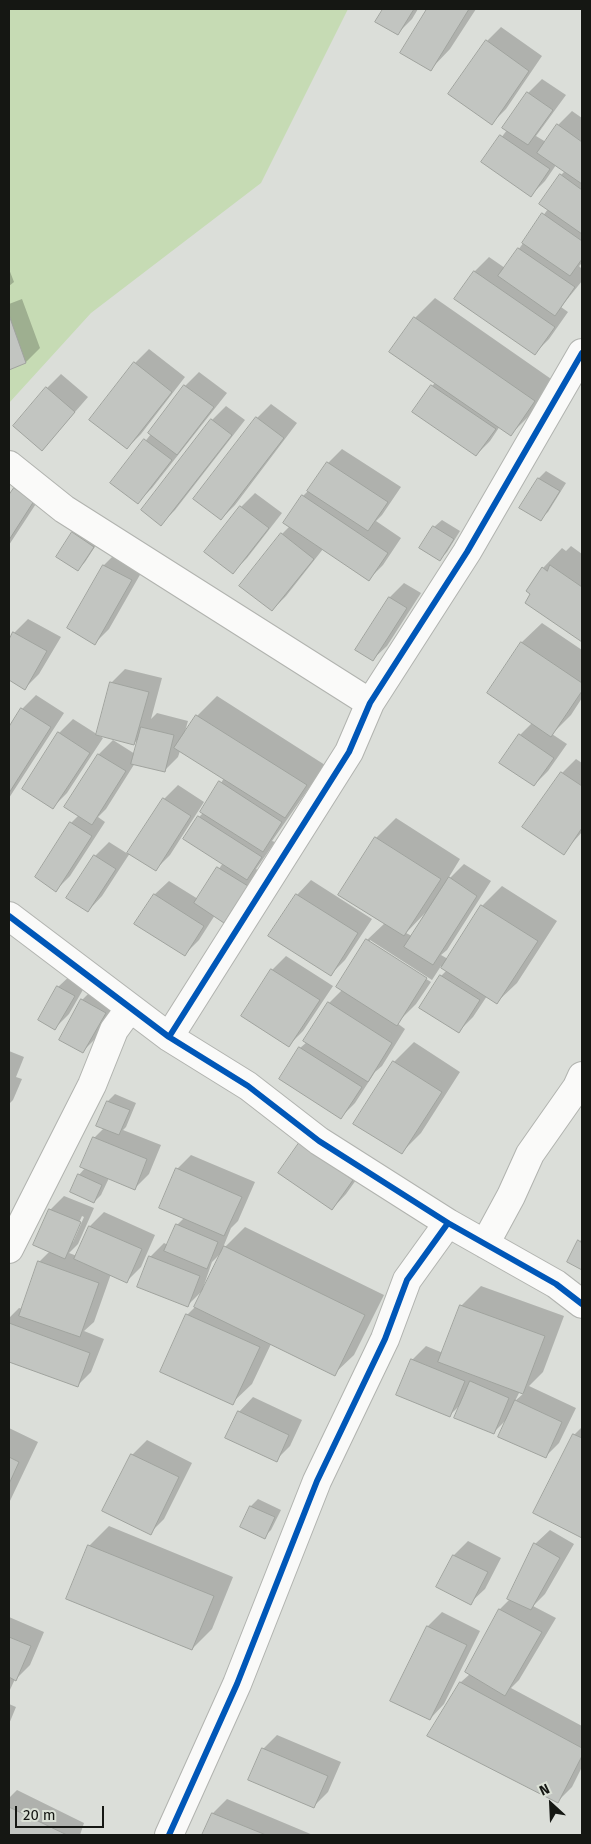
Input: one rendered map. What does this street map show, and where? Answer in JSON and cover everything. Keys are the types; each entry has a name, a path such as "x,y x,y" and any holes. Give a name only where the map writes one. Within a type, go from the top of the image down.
{"street":[{"path":"170,1037 349,752 370,703 467,552 582,354"},
{"path":"9,465 64,509 370,703"},
{"path":"9,916 130,1008 170,1037 248,1086 319,1141 448,1223 556,1284 582,1304"},
{"path":"9,1249 92,1085 114,1030 130,1008"},
{"path":"485,1244 511,1196 530,1154 577,1087 582,1076"},
{"path":"169,1835 238,1684 317,1481 385,1339 407,1280 448,1223"}],"green space":[{"path":"9,9 348,9 261,183 91,313 9,403"}],"building":[{"path":"383,9 414,9 398,35 375,22"},
{"path":"427,9 469,9 431,71 400,53"},
{"path":"486,40 529,71 492,125 448,94"},
{"path":"527,92 553,110 528,145 502,128"},
{"path":"557,124 582,142 582,184 537,153"},
{"path":"500,135 550,169 531,197 481,162"},
{"path":"560,174 582,190 582,234 539,204"},
{"path":"542,213 582,241 582,259 570,276 522,243"},
{"path":"518,248 575,287 555,316 498,276"},
{"path":"474,271 555,327 535,355 454,299"},
{"path":"9,315 26,363 9,370"},
{"path":"414,317 535,401 511,436 389,352"},
{"path":"134,362 172,392 127,449 89,420"},
{"path":"184,385 214,407 177,455 148,433"},
{"path":"431,385 496,429 476,456 412,412"},
{"path":"46,387 75,412 42,451 13,426"},
{"path":"256,417 284,438 221,520 193,499"},
{"path":"211,419 232,435 161,526 141,510"},
{"path":"144,439 172,460 138,504 110,483"},
{"path":"327,462 388,502 368,531 307,491"},
{"path":"538,478 560,491 541,521 519,508"},
{"path":"14,488 34,501 9,540 9,495"},
{"path":"302,495 388,553 369,581 283,523"},
{"path":"240,506 269,528 233,574 204,552"},
{"path":"433,526 454,539 440,561 419,548"},
{"path":"72,532 94,547 78,571 56,557"},
{"path":"281,533 314,559 272,611 239,586"},
{"path":"103,565 132,580 95,645 67,628"},
{"path":"550,565 582,587 582,642 525,603 530,594 526,591 542,567 547,571"},
{"path":"389,597 407,608 373,661 355,650"},
{"path":"13,632 47,651 25,690 9,680 9,640"},
{"path":"521,642 582,683 582,691 551,737 487,693"},
{"path":"110,682 149,692 134,745 96,735"},
{"path":"21,708 51,727 9,793 9,727"},
{"path":"196,715 307,785 285,818 174,748"},
{"path":"141,727 174,735 165,772 131,764"},
{"path":"58,732 90,753 53,809 22,789"},
{"path":"519,734 554,758 534,786 499,763"},
{"path":"98,754 126,771 92,825 64,807"},
{"path":"561,772 582,786 582,828 564,855 522,827"},
{"path":"219,781 282,822 263,852 200,812"},
{"path":"163,798 191,816 156,871 127,853"},
{"path":"198,816 262,857 247,880 183,839"},
{"path":"70,822 92,836 56,892 35,877"},
{"path":"375,837 441,879 404,936 338,895"},
{"path":"94,855 116,869 88,912 66,898"},
{"path":"217,867 248,886 224,923 194,903"},
{"path":"449,877 477,896 433,965 404,947"},
{"path":"154,894 204,926 185,956 134,924"},
{"path":"296,894 358,933 331,976 268,936"},
{"path":"481,905 538,941 497,1004 441,968"},
{"path":"366,939 427,978 397,1026 336,987"},
{"path":"271,969 320,1000 289,1047 241,1016"},
{"path":"440,975 480,1000 459,1033 419,1008"},
{"path":"57,986 75,996 55,1030 38,1020"},
{"path":"81,999 106,1013 83,1053 59,1040"},
{"path":"328,1002 392,1043 368,1082 303,1041"},
{"path":"299,1047 362,1087 341,1119 279,1079"},
{"path":"393,1061 442,1092 402,1154 353,1124"},
{"path":"107,1101 130,1110 119,1135 96,1126"},
{"path":"93,1137 147,1159 135,1190 80,1167"},
{"path":"299,1143 353,1180 332,1210 278,1173"},
{"path":"176,1168 242,1197 224,1236 159,1208"},
{"path":"78,1174 102,1185 94,1203 70,1192"},
{"path":"49,1209 81,1222 65,1259 33,1245"},
{"path":"176,1224 218,1242 207,1269 164,1251"},
{"path":"89,1226 142,1249 127,1283 74,1259"},
{"path":"578,1240 582,1243 582,1270 567,1262"},
{"path":"224,1246 365,1315 335,1376 194,1307"},
{"path":"149,1256 200,1276 188,1307 137,1287"},
{"path":"38,1261 99,1283 80,1337 19,1316"},
{"path":"460,1305 545,1336 523,1394 438,1362"},
{"path":"186,1314 260,1347 233,1405 160,1372"},
{"path":"9,1323 90,1353 78,1387 9,1362"},
{"path":"411,1359 465,1381 450,1417 396,1395"},
{"path":"470,1381 509,1398 494,1434 454,1418"},
{"path":"515,1400 562,1422 546,1458 498,1437"},
{"path":"238,1411 289,1435 277,1462 225,1438"},
{"path":"573,1434 582,1438 582,1538 533,1513"},
{"path":"131,1454 179,1477 151,1535 102,1511"},
{"path":"9,1457 19,1462 9,1484"},
{"path":"250,1506 275,1517 265,1539 240,1527"},
{"path":"534,1543 560,1558 531,1610 507,1599"},
{"path":"88,1545 214,1596 192,1650 66,1599"},
{"path":"453,1555 488,1572 471,1605 436,1587"},
{"path":"499,1609 542,1632 505,1696 465,1672"},
{"path":"427,1626 467,1645 430,1720 390,1701"},
{"path":"9,1637 31,1646 16,1681 9,1677"},
{"path":"460,1682 582,1748 582,1756 558,1803 427,1736"},
{"path":"262,1748 328,1776 314,1808 248,1780"},
{"path":"9,1807 67,1835 9,1835"},
{"path":"212,1813 266,1835 202,1835"}],"cycle path":[{"path":"169,1037 349,752 370,703 467,552 582,353"},
{"path":"9,916 169,1037 248,1086 319,1141 448,1223 556,1284 582,1304"},
{"path":"169,1835 237,1684 317,1481 385,1339 407,1280 448,1223"}]}
